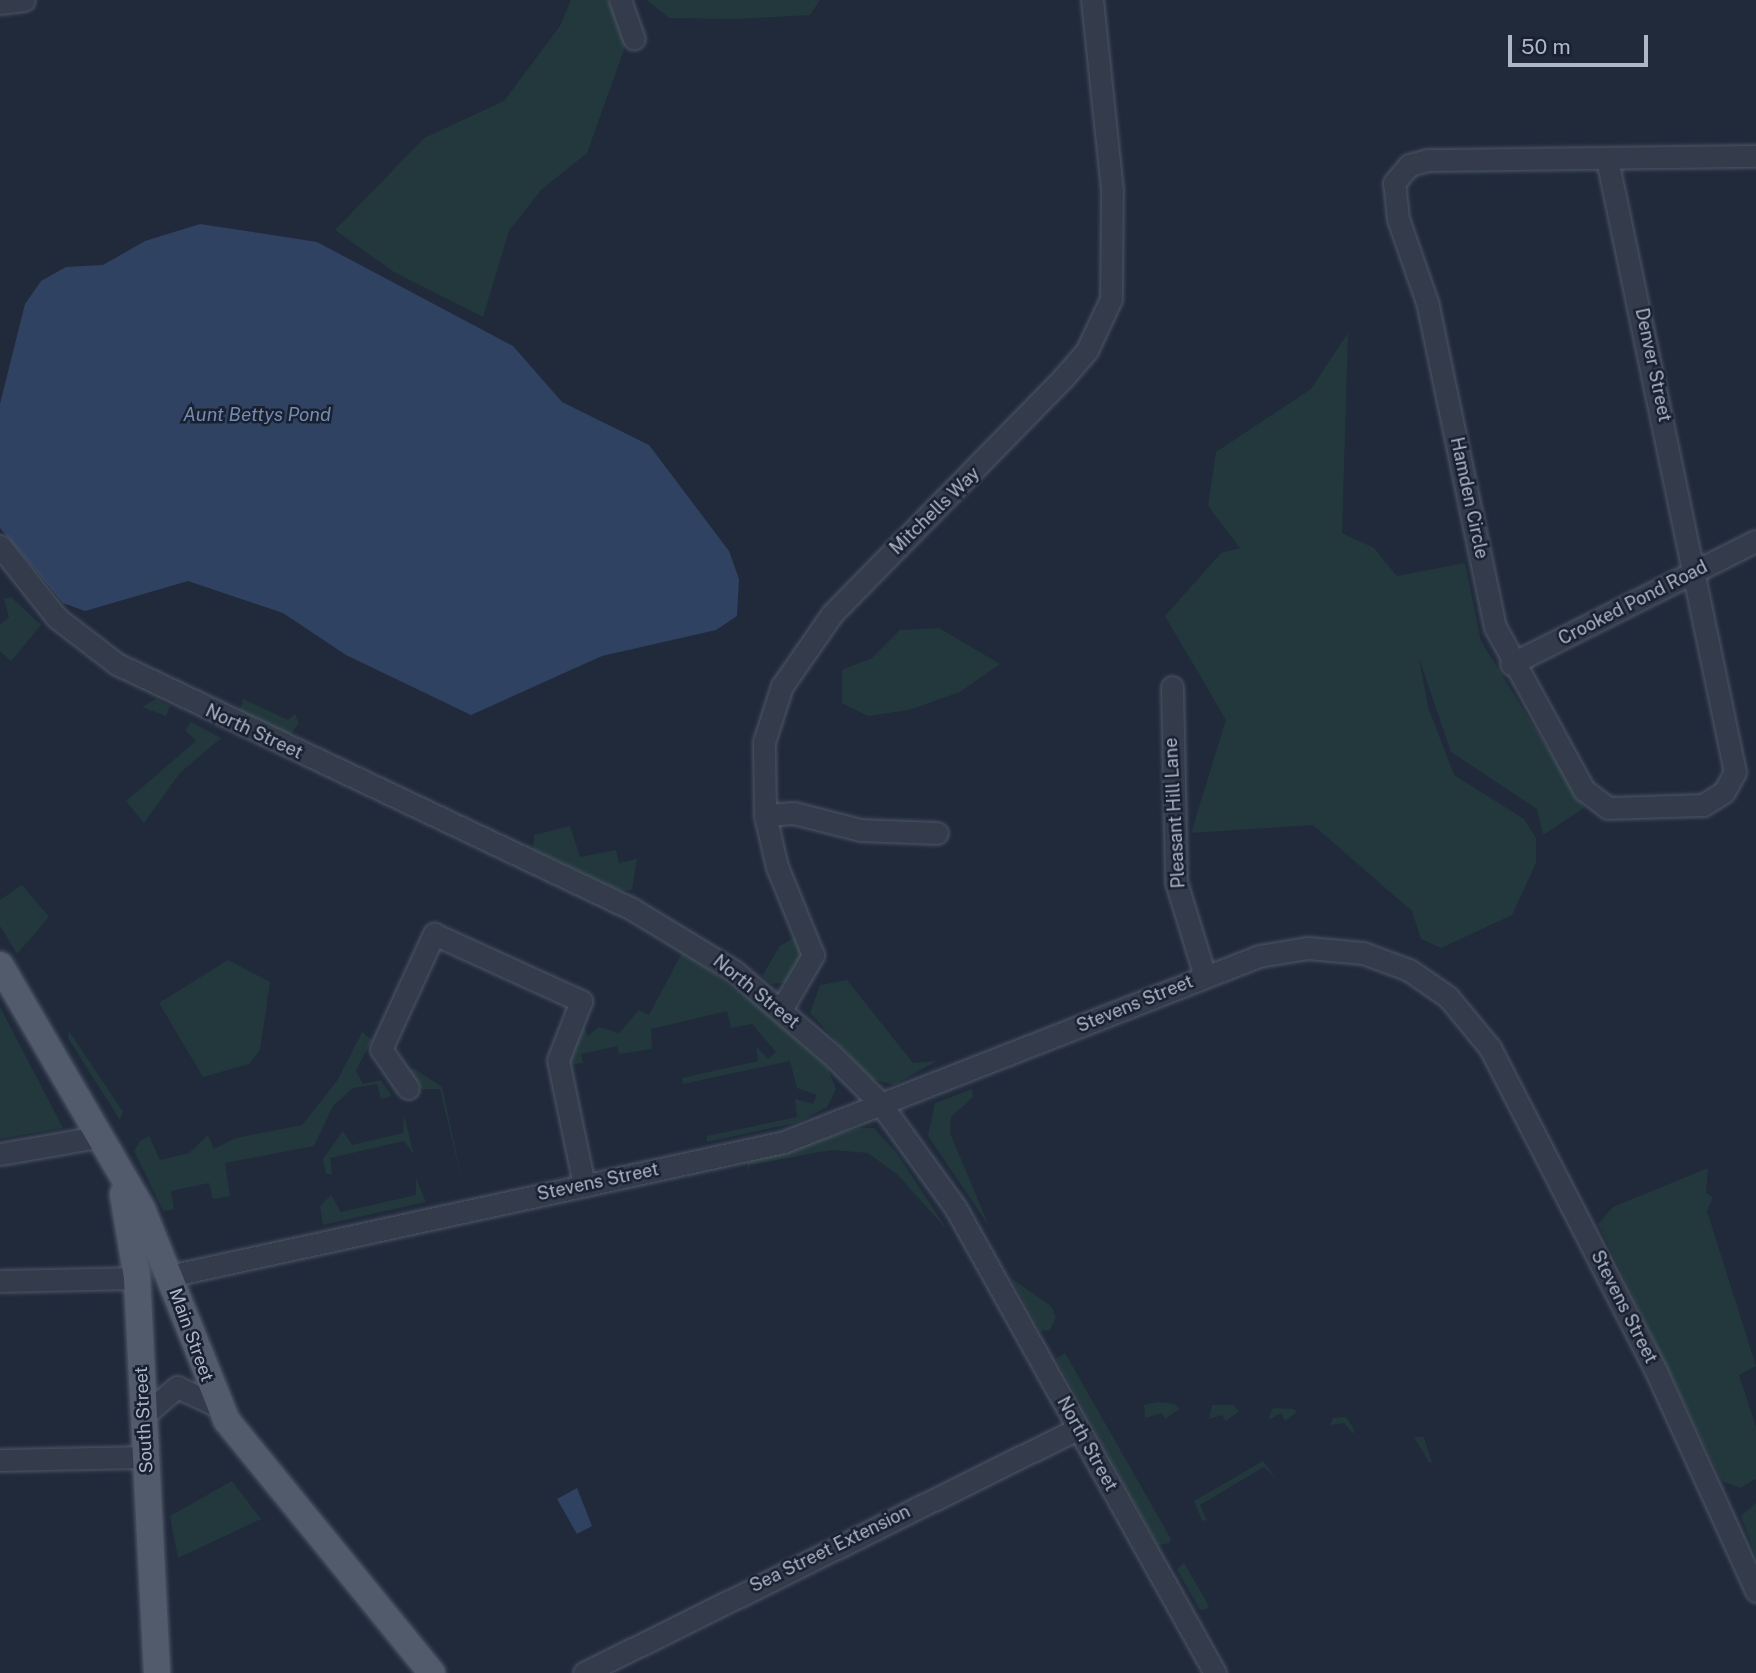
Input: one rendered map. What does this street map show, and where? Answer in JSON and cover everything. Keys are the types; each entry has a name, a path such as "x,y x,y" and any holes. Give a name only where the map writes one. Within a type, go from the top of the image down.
{"main road":[{"name":"Main Street","path":"0,965 97,1137 142,1209 218,1406 257,1464 432,1673"},
{"name":"South Street","path":"116,1169 137,1278 157,1673"}],"street":[{"path":"0,3 24,0"},
{"path":"620,0 634,39"},
{"name":"Mitchells Way","path":"781,1010 809,970 812,947 777,867 765,816 764,742 798,657 854,590 1063,378 1099,329 1111,299 1115,251 1092,0"},
{"name":"Hamden Circle","path":"1695,572 1735,758 1731,781 1713,800 1608,808 1592,800 1511,664 1495,627 1428,304 1393,191 1401,172 1428,160 1756,156"},
{"name":"Denver Street","path":"1607,159 1695,572"},
{"name":"Crooked Pond Road","path":"1511,664 1756,541"},
{"name":"North Street","path":"0,545 34,593"},
{"name":"North Street","path":"0,567 34,593 70,630 129,671 632,909 734,971 781,1010 880,1103 978,1245 1077,1429 1216,1673"},
{"name":"Pleasant Hill Lane","path":"1172,687 1176,882 1205,976"},
{"path":"765,816 794,813 860,830 937,833"},
{"path":"408,1088 382,1054 383,1045 435,934 581,1001 558,1060 584,1184"},
{"name":"Stevens Street","path":"169,1276 784,1142 1205,976 1273,953 1344,950 1409,970 1464,1011 1584,1227 1756,1591"},
{"path":"0,1154 97,1137"},
{"path":"0,1281 137,1278"},
{"path":"143,1416 177,1387 218,1406"},
{"name":"Sea Street Extension","path":"584,1673 1077,1429"},
{"path":"0,1460 146,1457"}],"green space":[{"path":"571,0 607,0 630,33 587,153 541,190 509,231 483,317 394,272 335,230 424,138 504,101 560,26"},
{"path":"647,0 820,0 810,15 738,19 669,18"},
{"path":"1348,333 1342,533 1374,548 1397,576 1465,563 1481,641 1584,808 1543,835 1537,809 1451,752 1419,658 1428,707 1454,775 1524,819 1536,838 1536,863 1512,915 1441,948 1421,939 1412,911 1313,825 1191,833 1226,720 1165,616 1221,553 1240,548 1208,506 1216,452 1311,389"},
{"path":"11,597 41,625 11,661 0,651 0,625 9,617 4,599"},
{"path":"939,628 1000,664 960,692 909,710 868,716 842,703 842,670 872,658 900,630"},
{"path":"156,699 170,706 166,716 142,707"},
{"path":"243,699 288,720 295,714 299,723 290,735 240,711"},
{"path":"191,722 221,738 180,773 144,823 126,801 196,741 185,730"},
{"path":"570,826 580,857 616,850 619,863 637,859 632,890 622,891 533,849 534,835"},
{"path":"22,885 49,917 17,954 0,926 0,900"},
{"path":"797,936 801,957 786,982 772,984 762,976 780,946"},
{"path":"683,951 761,1008 827,1067 836,1089 827,1107 799,1122 707,1142 707,1136 797,1117 795,1099 813,1104 817,1095 797,1088 790,1061 683,1084 682,1078 758,1061 756,1046 768,1059 776,1052 752,1024 731,1028 727,1011 651,1029 652,1049 619,1054 617,1046 581,1054 583,1063 570,1065 571,1048 584,1028 588,1036 599,1027 619,1033 639,1010 649,1015"},
{"path":"228,960 270,982 260,1050 249,1064 203,1077 159,1003"},
{"path":"847,980 913,1063 937,1061 894,1085 872,1079 810,1013 820,985"},
{"path":"0,1007 63,1128 0,1139"},
{"path":"69,1031 123,1112 120,1120 68,1038"},
{"path":"362,1032 372,1040 356,1071 363,1084 381,1080 392,1096 381,1099 377,1084 353,1088 333,1106 314,1146 225,1163 230,1196 213,1199 209,1183 171,1191 174,1209 163,1211 134,1151 140,1141 149,1136 160,1160 189,1153 208,1135 214,1149 236,1138 302,1125 337,1081"},
{"path":"413,1068 442,1087 465,1194 440,1089 422,1089 409,1071"},
{"path":"972,1089 973,1097 951,1117 950,1133 989,1226 928,1136 935,1103"},
{"path":"404,1115 414,1155 404,1141 330,1158 332,1174 326,1174 323,1159 343,1131 352,1145 403,1133"},
{"path":"860,1128 874,1128 896,1152 948,1231 898,1175 868,1153 831,1150 750,1165 746,1175 749,1160"},
{"path":"1708,1168 1706,1193 1713,1197 1707,1211 1756,1366 1739,1375 1756,1427 1756,1479 1740,1488 1722,1481 1598,1224 1613,1207"},
{"path":"416,1178 426,1202 323,1225 320,1206 331,1195 341,1212 416,1195"},
{"path":"1011,1278 1051,1306 1056,1317 1050,1330 1040,1331"},
{"path":"1065,1353 1171,1539 1170,1543 1158,1545 1056,1359"},
{"path":"1157,1402 1175,1404 1180,1409 1165,1419 1162,1413 1145,1418 1144,1405"},
{"path":"1212,1405 1233,1405 1239,1411 1226,1421 1222,1415 1209,1419"},
{"path":"1273,1408 1294,1409 1297,1412 1285,1421 1281,1413 1268,1420"},
{"path":"1346,1417 1354,1429 1353,1434 1344,1423 1330,1425 1333,1418"},
{"path":"1414,1437 1424,1437 1432,1463 1429,1462"},
{"path":"1263,1461 1276,1479 1264,1467 1200,1505 1207,1520 1202,1521 1194,1501"},
{"path":"232,1481 261,1519 178,1558 170,1516"},
{"path":"1756,1503 1756,1557 1741,1516"},
{"path":"1184,1563 1209,1606 1207,1609 1200,1610 1177,1570"}],"water":[{"name":"Aunt Bettys Pond","path":"200,224 317,242 513,346 562,402 649,445 729,551 739,579 737,616 716,630 602,656 471,715 346,655 283,613 188,581 85,611 63,603 0,528 0,404 25,304 41,281 66,267 103,265 145,241"},
{"path":"577,1488 592,1526 577,1534 557,1499"}]}
